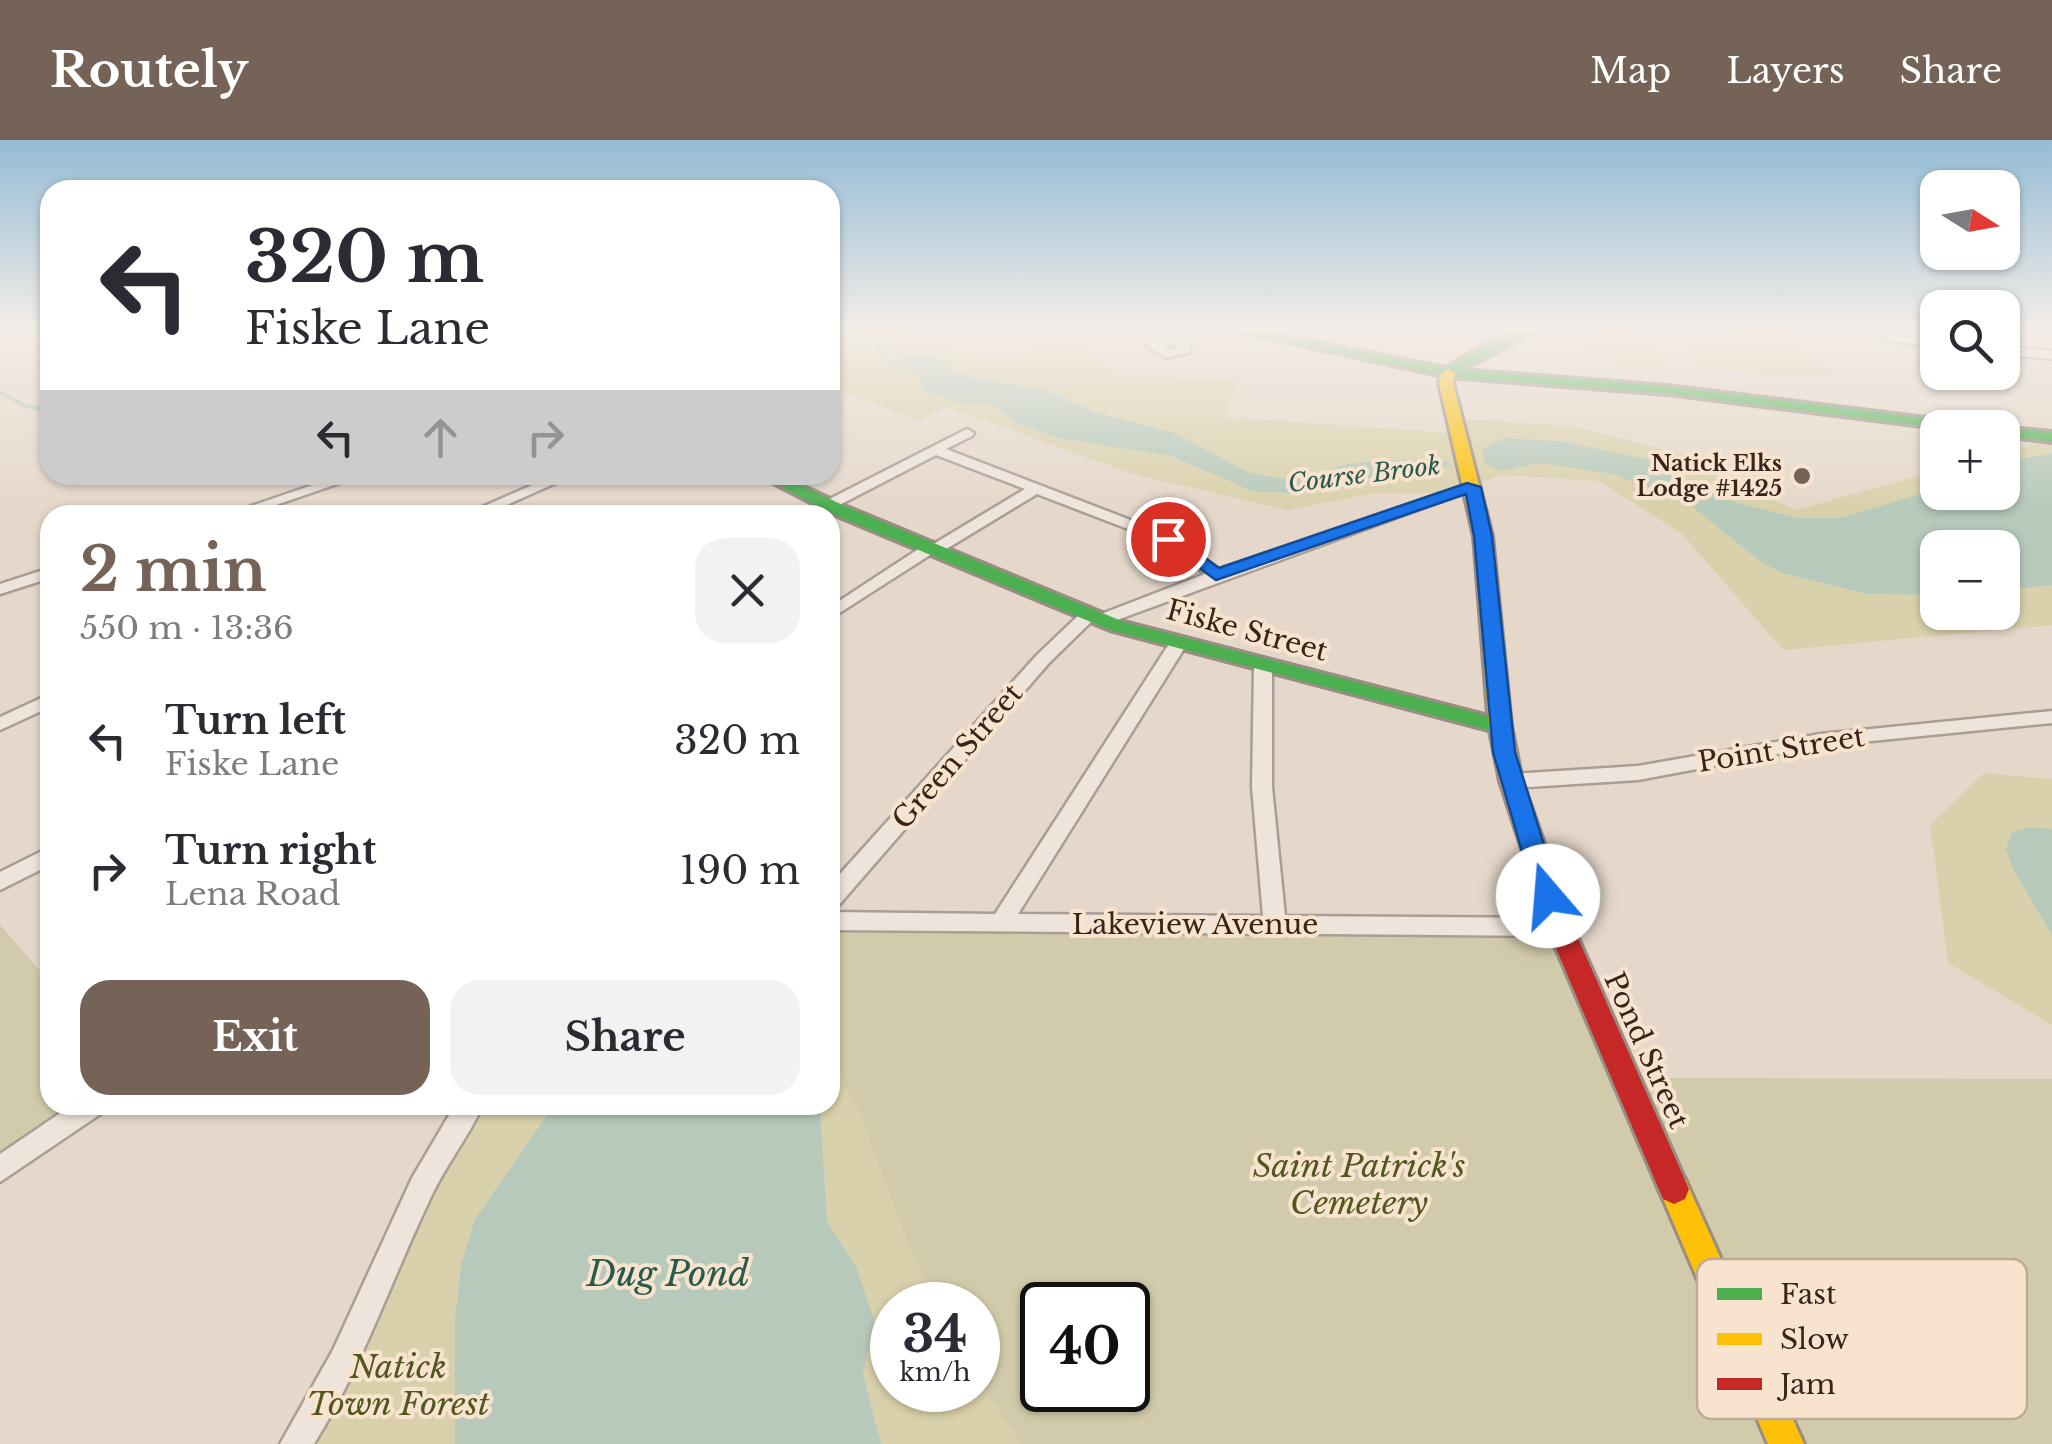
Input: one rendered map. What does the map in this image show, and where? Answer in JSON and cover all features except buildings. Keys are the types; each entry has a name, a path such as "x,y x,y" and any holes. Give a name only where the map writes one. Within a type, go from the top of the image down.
{"street":[{"name":"Pond Street","path":"1448,389 1483,536 1500,726 1510,781 1560,927 1705,1259"},
{"path":"1654,389 1920,421"},
{"path":"827,505 968,433"},
{"path":"2020,433 2052,437"},
{"path":"934,450 1168,539 1216,574"},
{"path":"263,505 325,485"},
{"path":"495,505 543,485"},
{"name":"Fiske Street","path":"783,485 816,505"},
{"path":"1094,618 1473,487"},
{"path":"840,608 1036,488"},
{"name":"Fiske Street","path":"840,515 1094,618 1178,644 1500,726"},
{"path":"0,589 40,576"},
{"name":"Green Street","path":"840,889 1043,659 1094,618"},
{"path":"1001,922 1178,644"},
{"path":"1263,666 1262,787 1275,924"},
{"path":"0,724 40,705"},
{"name":"Point Street","path":"1510,781 1638,773 1821,740 2052,717"},
{"path":"0,882 40,860"},
{"name":"Lakeview Avenue","path":"840,921 1560,927"},
{"path":"0,1169 79,1115"},
{"path":"296,1444 357,1340 416,1190 464,1115"},
{"name":"Pond Street","path":"1775,1419 1786,1444"}],"green space":[{"path":"840,389 1235,389 1225,417 1467,434 1463,419 1572,426 1685,455 1795,510 1920,476 1920,510 2020,510 2020,448 2052,440 2052,625 2020,628 2020,530 1920,530 1920,630 1998,630 1783,650 1682,534 1599,481 1501,475 1456,493 1375,493 1288,510 1136,475 947,407 919,420"},
{"path":"1984,773 2052,779 2052,1025 1948,963 1930,825"},
{"name":"Saint Patrick's Cemetery","path":"840,921 1560,927 1627,1078 2052,1079 2052,1444 1021,1444 999,1412 1000,1282 926,1282 858,1109 840,1076"},
{"path":"0,925 40,971 40,1115 55,1115 0,1152"},
{"path":"840,1075 858,1108 926,1282 870,1282 870,1308 856,1266 827,1222 821,1115 840,1115"},
{"name":"Natick Town Forest","path":"465,1115 547,1115 475,1219 461,1265 455,1319 455,1444 296,1444"},
{"path":"870,1344 870,1401 863,1374"},
{"path":"873,1412 999,1412 1021,1444 881,1444"}],"water":[{"name":"Course Brook","path":"1046,390 1094,412 1175,433 1247,472 1266,476 1295,480 1348,464 1387,460 1442,460 1453,465 1443,467 1441,476 1435,478 1398,478 1301,494 1252,491 1172,456 1058,438 1016,423 995,405 953,402 925,391"},
{"path":"1504,438 1567,442 1658,462 1685,480 1737,503 1798,518 1841,518 1920,493 1920,510 2020,510 2020,459 2052,454 2052,585 2020,588 2020,530 1920,530 1920,595 1867,594 1782,573 1760,561 1690,505 1613,474 1540,463 1501,471 1484,463 1483,449"},
{"path":"2030,827 2052,829 2052,935 2013,869 2006,849 2012,832"},
{"name":"Dug Pond","path":"547,1115 821,1115 827,1222 856,1266 870,1308 870,1344 863,1374 881,1444 455,1444 455,1319 461,1265 475,1219"}],"waterway":[{"path":"0,392 25,406 40,408"}],"traffic: fast":[{"path":"1653,389 1920,421"},
{"path":"2020,433 2052,437"},
{"path":"787,485 828,505"},
{"path":"840,511 1117,626 1500,726"}],"traffic: slow":[{"path":"1447,389 1483,536 1500,726 1511,781 1536,855"},
{"path":"1674,1189 1705,1259"},
{"path":"1775,1419 1786,1444"}],"traffic: jam":[{"path":"1536,855 1560,927 1674,1189"}],"place":[{"name":"Natick Elks Lodge #1425","path":"1802,476"}],"route":[{"path":"1168,539 1216,574 1473,487 1483,536 1504,752 1548,896"}]}
